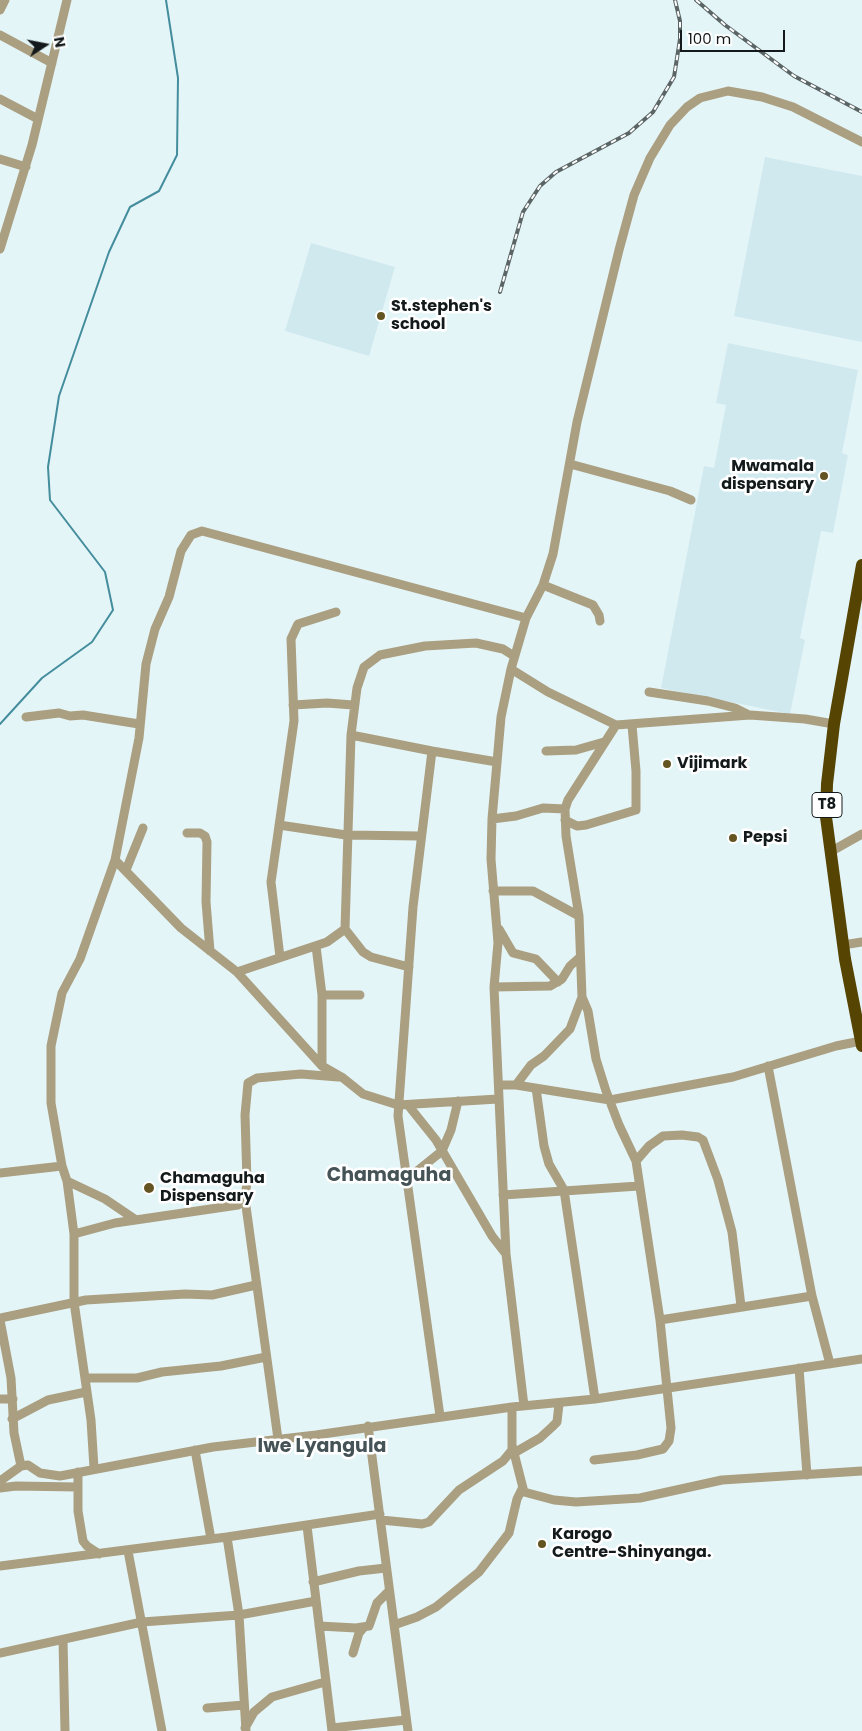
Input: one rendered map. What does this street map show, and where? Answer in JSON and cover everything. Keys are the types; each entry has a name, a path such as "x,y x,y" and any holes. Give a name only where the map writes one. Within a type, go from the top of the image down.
{"highway":[{"name":"T8","path":"862,565 861,585 834,724 827,784 826,817 844,945 862,1043"}],"street":[{"path":"0,249 26,167 67,0"},
{"path":"0,35 52,63"},
{"path":"524,1406 506,1254 494,987 498,943 493,891 492,819 501,717 514,656 526,618 543,585 553,554 578,422 634,195 664,133 692,103 709,95 743,92 794,107 862,142"},
{"path":"0,99 38,120"},
{"path":"0,159 26,167"},
{"path":"0,215 10,219"},
{"path":"570,464 670,491 691,500"},
{"path":"94,1468 93,1433 74,1302 74,1234 68,1181 62,1166 51,1103 51,1046 62,993 80,959 115,860 133,771 144,676 155,629 169,597 181,551 191,535 202,531 526,618"},
{"path":"543,585 593,605 599,614 600,621"},
{"path":"280,957 271,882 294,721 290,657 294,629 303,622 336,612"},
{"path":"409,967 371,957 363,952 345,929 346,835 353,705 364,667 380,655 425,646 476,643 504,649 514,656"},
{"path":"511,669 548,692 616,725 632,725 676,719 750,715 805,719 834,724"},
{"path":"650,692 708,701 735,708 750,715"},
{"path":"293,705 327,703 353,705"},
{"path":"26,718 59,713 139,724"},
{"path":"572,1026 582,996 582,976 578,916 565,809 616,725"},
{"path":"565,820 577,826 586,825 636,810 636,771 632,725"},
{"path":"351,736 497,762"},
{"path":"546,751 576,750 604,742"},
{"path":"432,751 420,836 398,1105 406,1180 440,1416"},
{"path":"492,819 516,816 543,808 565,809"},
{"path":"278,825 346,835 420,836"},
{"path":"126,870 143,828"},
{"path":"188,833 202,834 207,842 206,902 210,951"},
{"path":"830,852 862,834"},
{"path":"115,860 181,928 237,972 322,1066 344,1078 363,1094 398,1105 498,1099"},
{"path":"493,891 533,891 578,916"},
{"path":"497,924 513,953 536,959 558,982"},
{"path":"237,972 332,940 345,929"},
{"path":"844,945 862,942"},
{"path":"316,946 322,995 322,1066"},
{"path":"494,987 550,986 558,982 580,958"},
{"path":"322,995 360,995"},
{"path":"582,996 589,1015 596,1059 619,1125 636,1161 660,1320 671,1415 670,1435 666,1446 637,1455 594,1460"},
{"path":"516,1086 530,1065 548,1053 572,1026 589,1015"},
{"path":"498,1086 536,1088 610,1100 720,1080 862,1043"},
{"path":"768,1066 812,1296 830,1364"},
{"path":"278,1439 256,1285 246,1198 245,1107 248,1082 257,1078 301,1074 344,1078"},
{"path":"536,1088 544,1146 550,1164 564,1190 595,1399"},
{"path":"406,1180 442,1151 451,1130 458,1101"},
{"path":"408,1105 454,1169 492,1236 506,1254"},
{"path":"636,1161 649,1146 663,1136 698,1136 703,1140 718,1180 732,1232 741,1306"},
{"path":"0,1173 62,1166"},
{"path":"68,1181 105,1199 136,1220"},
{"path":"503,1195 639,1186"},
{"path":"74,1234 102,1225 235,1207 246,1198"},
{"path":"21,1466 12,1419 13,1399 0,1319 74,1302 185,1294 212,1295 256,1285"},
{"path":"660,1320 812,1296"},
{"path":"86,1378 137,1378 162,1372 221,1366 266,1358"},
{"path":"0,1480 21,1466 28,1465 47,1475 60,1476 195,1450 440,1416 512,1407 559,1404 862,1359"},
{"path":"799,1368 808,1475"},
{"path":"12,1419 48,1400 86,1392"},
{"path":"0,1399 13,1399"},
{"path":"0,1566 380,1517 422,1524 429,1522 464,1486 489,1473 513,1449 540,1438 552,1428 557,1422 559,1404"},
{"path":"394,1625 417,1617 436,1607 479,1572 509,1533 517,1499 522,1490 513,1449 512,1407"},
{"path":"368,1426 408,1731"},
{"path":"195,1450 211,1540"},
{"path":"522,1490 532,1495 576,1502 640,1498 722,1480 862,1471"},
{"path":"78,1472 77,1487 84,1544"},
{"path":"0,1488 16,1486 77,1487"},
{"path":"307,1526 332,1730 406,1720"},
{"path":"227,1537 238,1614 245,1730"},
{"path":"84,1544 100,1554"},
{"path":"69,1558 84,1544"},
{"path":"128,1551 162,1731"},
{"path":"313,1582 359,1571 386,1568"},
{"path":"319,1626 369,1626 377,1603 389,1591"},
{"path":"0,1653 142,1622 238,1614 316,1601"},
{"path":"353,1653 359,1633 364,1627"},
{"path":"64,1640 65,1731"},
{"path":"245,1730 254,1712 272,1697 325,1682"},
{"path":"207,1708 244,1705"}],"shaded area":[{"path":"765,157 862,176 862,342 734,316"},
{"path":"311,243 395,267 369,356 285,331"},
{"path":"728,343 858,370 842,453 848,455 833,533 821,531 800,638 805,640 790,714 661,688 704,466 714,468 726,405 716,403"}],"waterway":[{"path":"0,724 42,678 92,642 113,610 105,572 50,500 48,467 59,396 109,252 130,207 159,191 177,155 178,78 166,0"}],"railway":[{"path":"500,292 523,212 540,186 556,172 629,133 653,112 674,77 680,39 680,21 675,0"},
{"path":"696,0 725,25 794,76 862,112"}],"place":[{"name":"St.stephen's school","path":"381,316"},
{"name":"Mwamala dispensary","path":"824,476"},
{"name":"Vijimark","path":"667,764"},
{"name":"Pepsi","path":"733,838"},
{"name":"Chamaguha Dispensary","path":"149,1188"},
{"name":"Karogo Centre-Shinyanga.","path":"542,1544"}],"district":[{"name":"Chamaguha","path":"389,1176"},
{"name":"Iwe Lyangula","path":"322,1447"}]}
